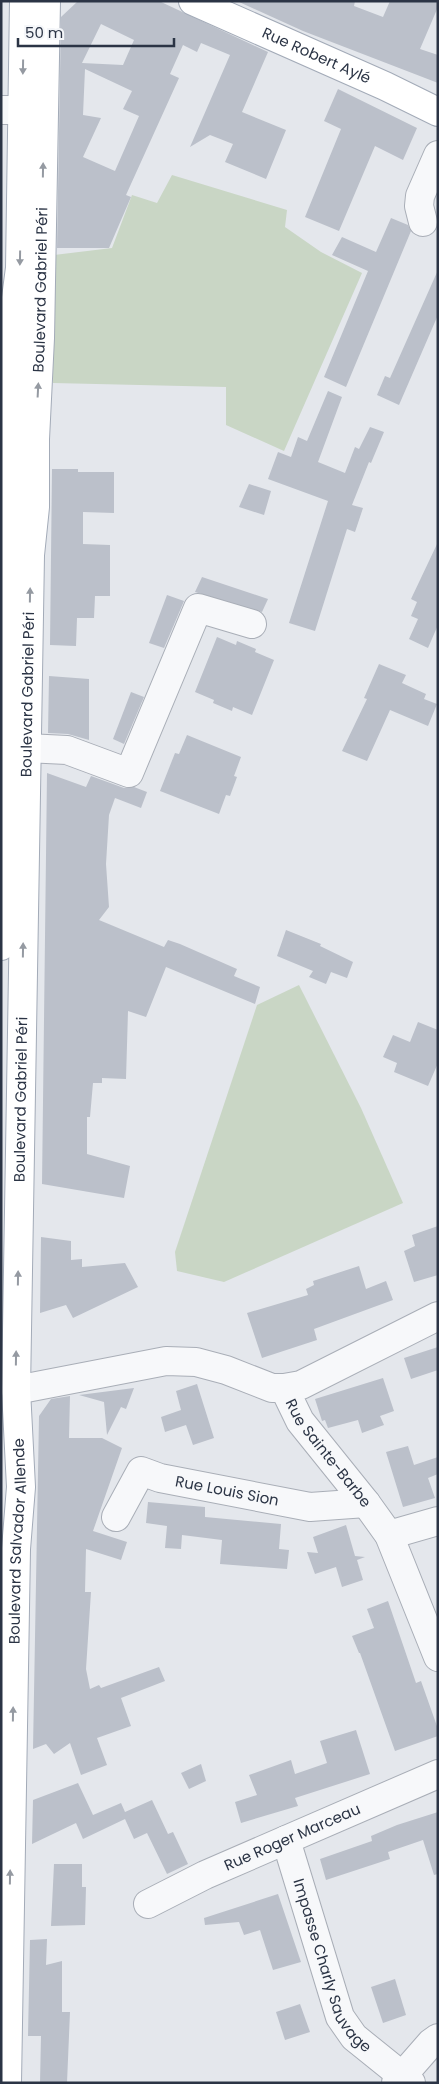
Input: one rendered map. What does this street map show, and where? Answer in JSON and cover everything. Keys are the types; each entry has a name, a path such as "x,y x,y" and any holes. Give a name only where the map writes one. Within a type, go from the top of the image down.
{"main road":[{"name":"Boulevard Gabriel Péri","path":"6,1388 26,748 14,313 20,268 12,110 24,1"},
{"name":"Boulevard Gabriel Péri","path":"1,946 16,434 40,338 46,1"},
{"name":"Rue Robert Aylé","path":"193,1 438,112"},
{"name":"Boulevard Salvador Allende","path":"6,1388 21,1494 16,1559 7,2083"}],"street":[{"path":"423,222 419,206 420,196 438,155"},
{"path":"26,748 67,750 129,774 198,608 252,624"},
{"path":"284,1388 301,1385 438,1316"},
{"name":"Rue Sainte-Barbe","path":"6,1388 166,1361 196,1362 226,1370 259,1384 284,1388 300,1421 389,1535 438,1657"},
{"name":"Rue Louis Sion","path":"116,1518 141,1471 160,1478 310,1507 366,1504"},
{"path":"389,1535 438,1521"},
{"name":"Rue Roger Marceau","path":"148,1904 205,1876 438,1774"},
{"name":"Impasse Charly Sauvage","path":"286,1840 340,2017 354,2037 403,2080"},
{"path":"403,2080 431,2043 438,2038"}],"green space":[{"path":"172,175 287,210 285,227 321,252 362,273 284,451 226,425 226,387 53,383 54,255 112,248 132,195 157,203"},
{"path":"299,985 361,1108 403,1203 224,1282 177,1271 175,1252 257,1005"}],"building":[{"path":"78,1 159,1 268,52 242,112 286,130 266,179 225,162 233,144 210,135 190,147 230,55 201,43 197,52 183,45 170,74 179,78 126,195 131,197 109,248 57,248 61,17","holes":["101,24 134,40 123,65 82,63","85,69 132,91 123,109 139,116 115,171 83,157 101,118 83,115"]},
{"path":"237,1 355,1 354,6 383,17 390,1 438,1 438,7 420,49 438,55 438,83 303,31"},
{"path":"338,89 417,128 403,160 375,146 339,231 305,217 341,129 324,121"},
{"path":"391,218 408,225 411,231 346,387 324,377 368,271 332,255 342,237 376,252"},
{"path":"438,270 438,315 399,405 377,395 385,376 390,378"},
{"path":"328,391 342,397 318,462 345,473 355,447 359,449 370,427 384,432 371,463 369,462 352,505 363,508 355,532 347,529 315,631 289,623 328,501 268,479 278,452 291,457 298,437 307,441"},
{"path":"52,469 78,469 78,472 114,472 114,513 83,512 83,544 110,545 110,596 95,596 94,618 77,618 76,646 50,645"},
{"path":"249,484 271,491 264,515 239,507"},
{"path":"438,542 438,625 428,648 409,639 418,619 411,616 417,602 411,599"},
{"path":"202,577 268,599 262,612 195,592"},
{"path":"167,595 184,601 164,648 149,643"},
{"path":"217,637 236,645 237,641 256,649 255,652 274,660 252,715 233,707 232,711 213,703 214,700 195,692"},
{"path":"379,664 406,675 402,683 426,694 424,699 437,704 428,726 390,710 367,761 342,751 367,699 364,698"},
{"path":"49,676 89,679 89,740 68,734 48,733"},
{"path":"131,692 144,697 124,744 113,739"},
{"path":"187,735 241,757 234,776 237,777 230,796 226,795 219,814 160,791 175,753 179,754"},
{"path":"47,773 86,787 91,776 124,788 134,787 147,792 141,808 115,798 109,815 106,864 109,907 99,920 164,947 168,940 180,944 237,969 234,976 260,987 255,1004 166,967 146,1017 128,1011 126,1079 102,1078 102,1083 93,1083 90,1117 87,1117 87,1154 130,1166 124,1198 42,1184"},
{"path":"286,930 321,944 320,946 353,962 347,978 331,972 326,984 309,977 313,971 277,956"},
{"path":"418,1022 438,1030 438,1063 428,1086 394,1072 397,1063 383,1057 393,1035 410,1042"},
{"path":"438,1226 438,1275 414,1282 404,1251 415,1246 412,1235"},
{"path":"41,1237 71,1241 71,1260 82,1259 82,1267 125,1263 138,1287 73,1318 66,1305 40,1313"},
{"path":"359,1266 366,1289 386,1281 393,1300 314,1329 317,1340 262,1358 247,1313 308,1295 306,1289 314,1285 313,1281"},
{"path":"438,1347 438,1370 411,1379 404,1358"},
{"path":"383,1378 394,1411 380,1416 384,1425 362,1433 358,1420 328,1428 325,1420 322,1421 315,1399"},
{"path":"197,1384 214,1438 193,1445 186,1425 165,1432 161,1417 181,1410 176,1391"},
{"path":"134,1388 126,1409 121,1407 107,1435 104,1402 79,1395"},
{"path":"70,1396 69,1438 102,1438 122,1448 93,1531 127,1542 121,1560 86,1549 85,1592 91,1592 86,1669 90,1689 99,1685 101,1688 159,1667 165,1681 121,1698 131,1726 97,1738 107,1765 81,1775 70,1743 54,1754 46,1744 33,1749 39,1416 51,1399"},
{"path":"408,1446 414,1465 438,1457 438,1474 428,1478 435,1498 403,1507 386,1452"},
{"path":"148,1502 205,1507 205,1517 281,1524 279,1549 289,1550 287,1569 220,1564 222,1540 182,1535 181,1549 165,1548 167,1526 146,1523"},
{"path":"346,1525 355,1556 365,1557 357,1560 363,1580 342,1587 336,1567 315,1574 307,1552 318,1553 313,1537"},
{"path":"388,1601 416,1683 421,1681 438,1729 438,1736 395,1751 360,1653 352,1636 374,1628 367,1609"},
{"path":"356,1730 370,1774 295,1798 298,1806 241,1823 235,1802 257,1795 249,1775 291,1760 295,1774 327,1763 320,1741"},
{"path":"201,1764 206,1781 189,1789 181,1773"},
{"path":"78,1783 93,1815 121,1803 125,1812 152,1800 168,1834 173,1832 188,1864 167,1874 147,1833 134,1839 125,1819 83,1839 76,1823 32,1844 33,1800"},
{"path":"438,1812 438,1874 434,1875 423,1840 388,1852 390,1859 326,1880 320,1859 372,1841 371,1836 397,1825"},
{"path":"54,1864 82,1864 82,1887 86,1887 85,1925 51,1926"},
{"path":"278,1894 301,1962 273,1970 260,1930 244,1935 239,1922 205,1925 204,1918"},
{"path":"47,1939 46,1965 62,1961 62,2012 70,2012 67,2083 40,2083 41,2036 28,2036 30,1940"},
{"path":"395,1979 406,2015 383,2023 371,1987"},
{"path":"300,2004 310,2032 285,2040 276,2012"}]}
